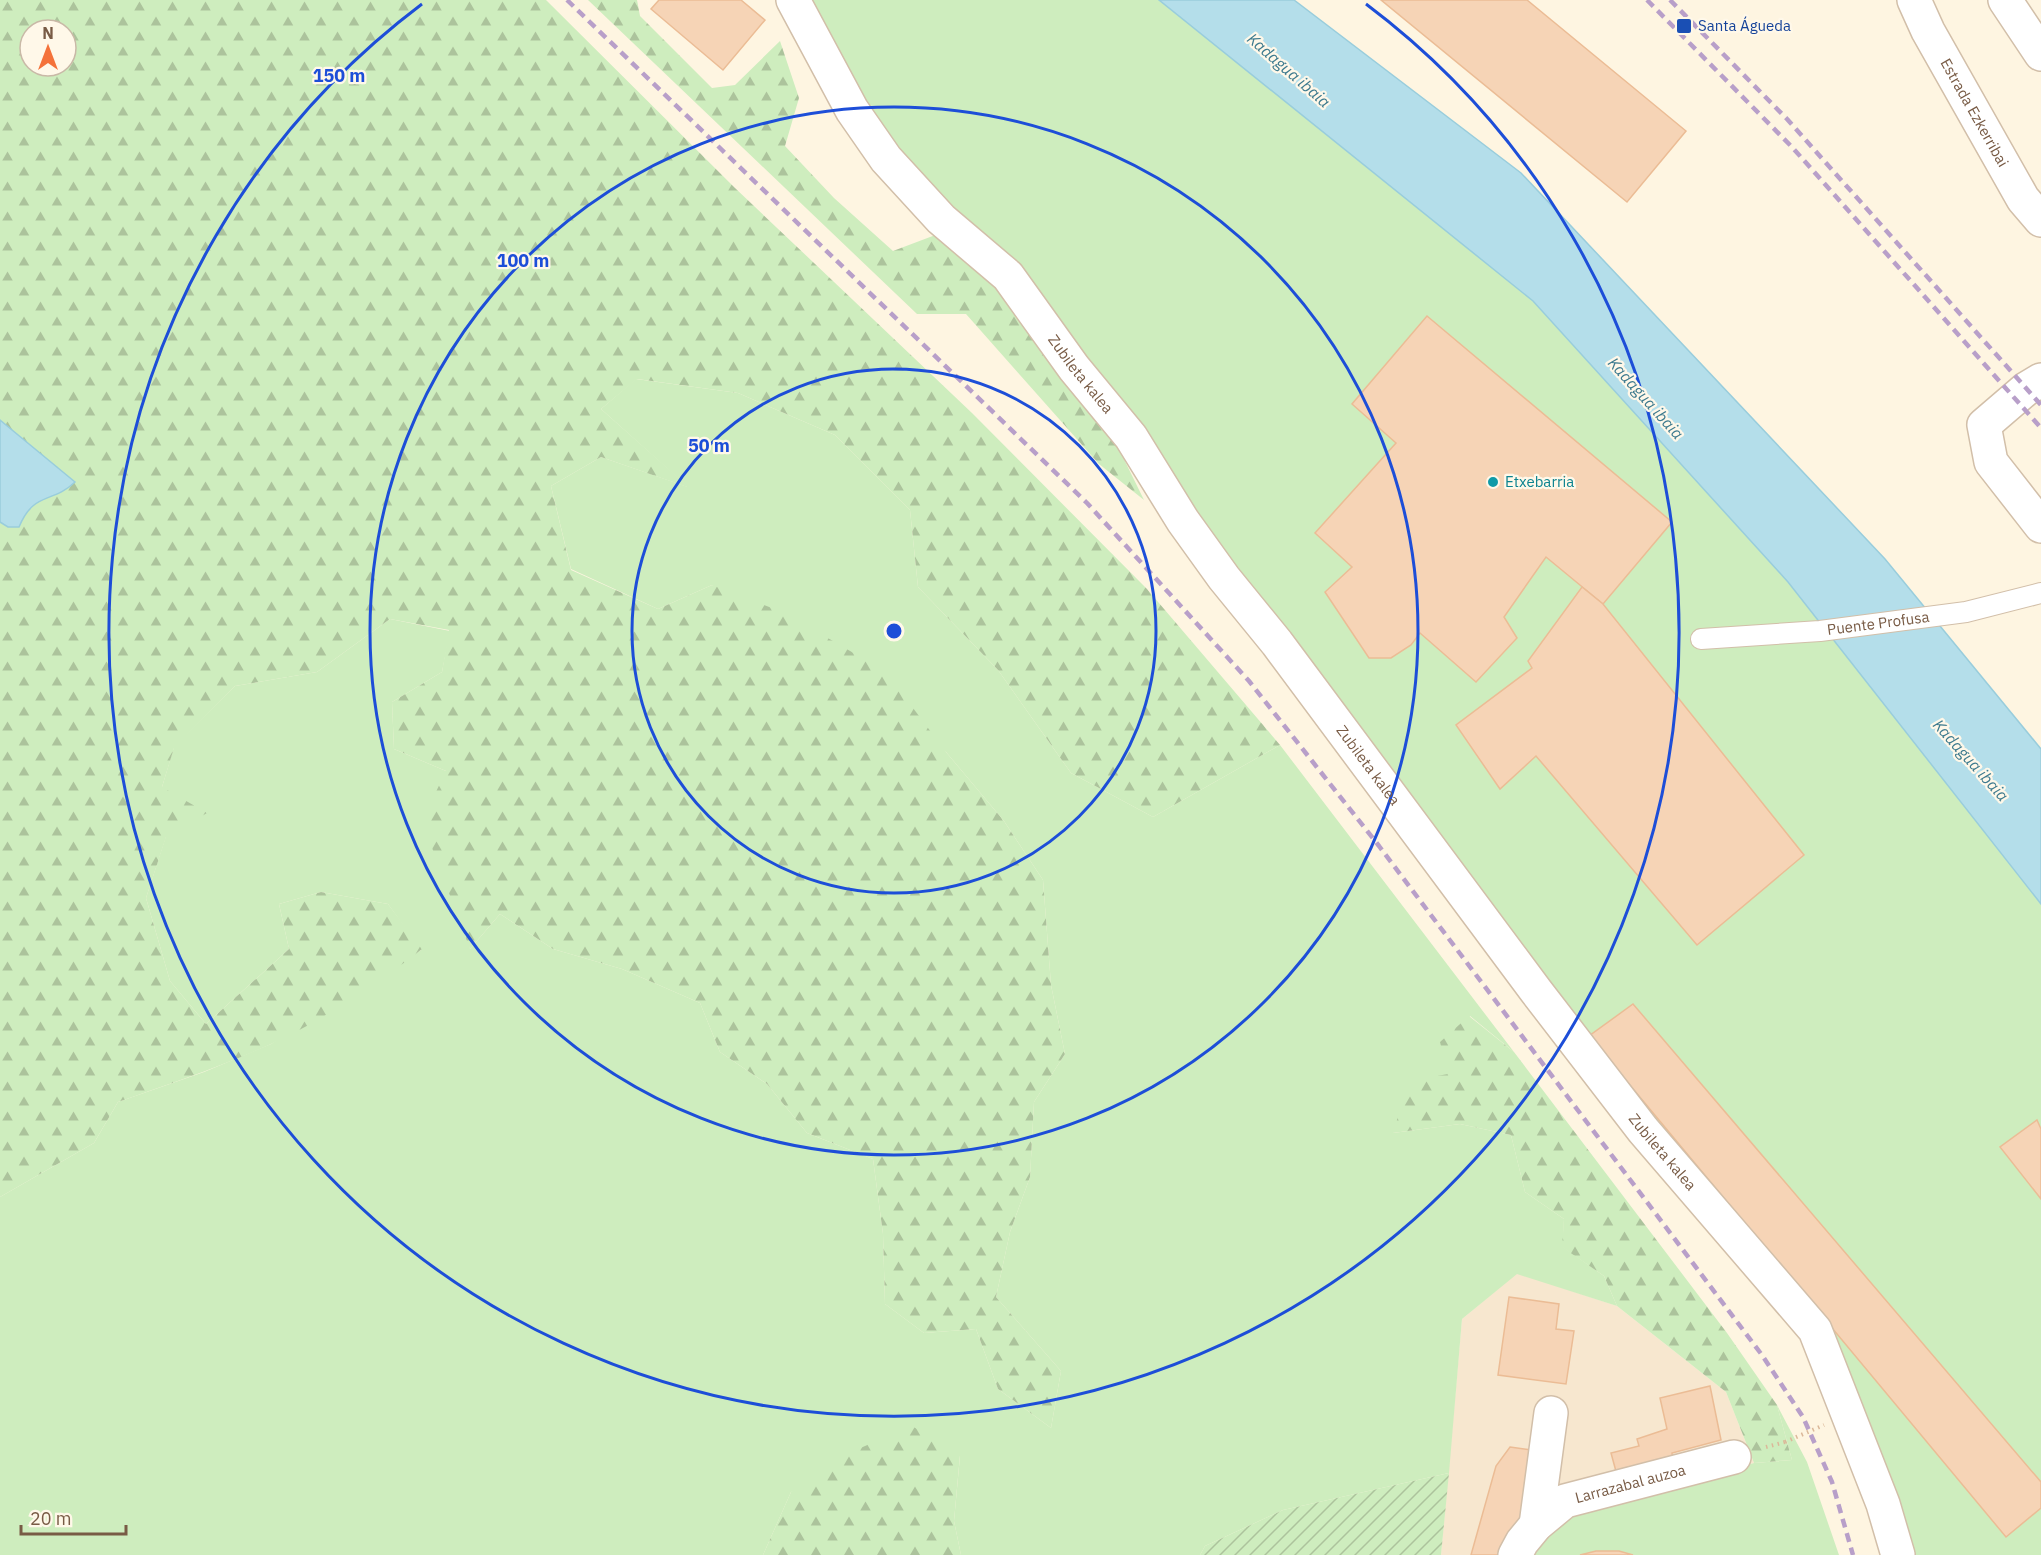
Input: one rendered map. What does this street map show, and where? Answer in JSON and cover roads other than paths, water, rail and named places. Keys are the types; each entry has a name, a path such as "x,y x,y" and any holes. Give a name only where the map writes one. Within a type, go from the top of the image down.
{"street":[{"name":"Zubileta kalea","path":"793,0 852,110 886,159 941,219 1008,276 1074,368 1131,437 1183,521 1224,578 1292,662 1543,1000 1643,1130 1815,1330 1883,1504 1898,1555"},
{"name":"Estrada Ezkerribai","path":"1914,0 1928,31 2023,199 2041,220"},
{"path":"2005,0 2041,54"},
{"path":"2041,380 2014,398 1984,425 1991,462 2041,526"},
{"name":"Larrazabal auzoa","path":"1536,1525 1551,1413"},
{"name":"Larrazabal auzoa","path":"1515,1555 1536,1525 1565,1501 1734,1457"}],"lane":[{"name":"Puente Profusa","path":"1701,639 1791,633 1965,612 2041,593"}],"water":[{"name":"Kadagua ibaia","path":"1159,0 1294,0 1521,173 1885,559 2041,749 2041,904 1788,582 1533,301"},
{"path":"0,420 75,482 67,489 37,503 19,527 8,527 0,522"}],"railway":[{"path":"567,0 1087,503 1249,681 1379,846 1762,1355 1803,1417 1832,1482 1853,1555"},
{"path":"1647,0 1792,147 2041,428"},
{"path":"1670,0 1787,119 2041,405"}],"place":[{"name":"Santa Águeda","path":"1684,26"},
{"name":"Etxebarria","path":"1493,482"}]}
